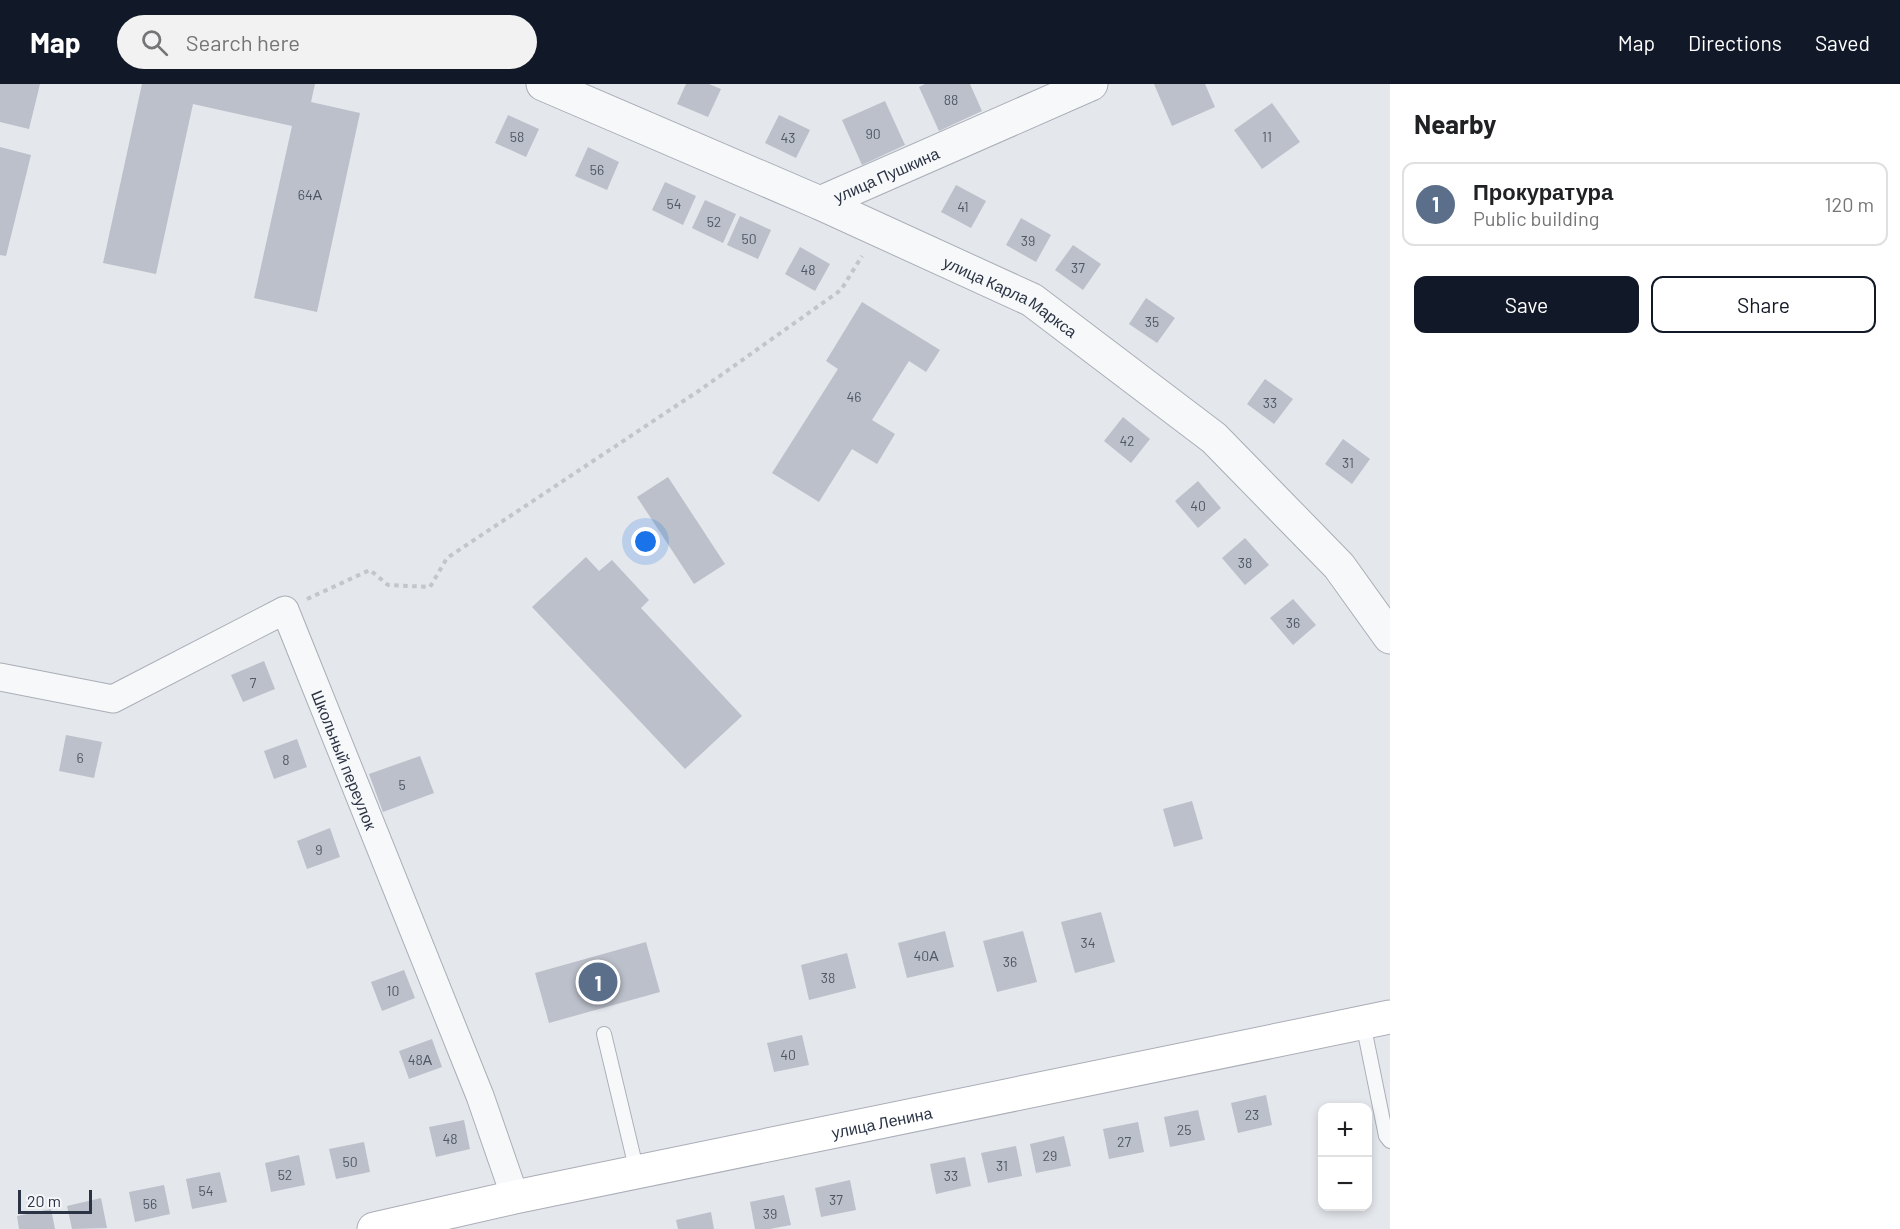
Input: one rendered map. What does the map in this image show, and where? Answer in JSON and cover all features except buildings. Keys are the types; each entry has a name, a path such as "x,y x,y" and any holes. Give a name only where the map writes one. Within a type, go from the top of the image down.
{"main road":[{"name":"улица Ленина","path":"374,1229 515,1197 1377,1020"}],"street":[{"name":"улица Карла Маркса","path":"543,84 841,193 1032,300 1214,438 1339,566 1390,637"},
{"path":"841,193 1091,84"},
{"path":"0,677 113,699 285,610"},
{"name":"Школьный переулок","path":"285,610 480,1096 515,1197"}],"lane":[{"path":"1377,1020 1386,1136 1390,1141"},
{"path":"604,1034 637,1172"}],"path":[{"path":"285,610 370,570 388,585 430,587 447,558 700,390 841,291 862,256"}],"place":[{"name":"Прокуратура","path":"598,982"}]}
